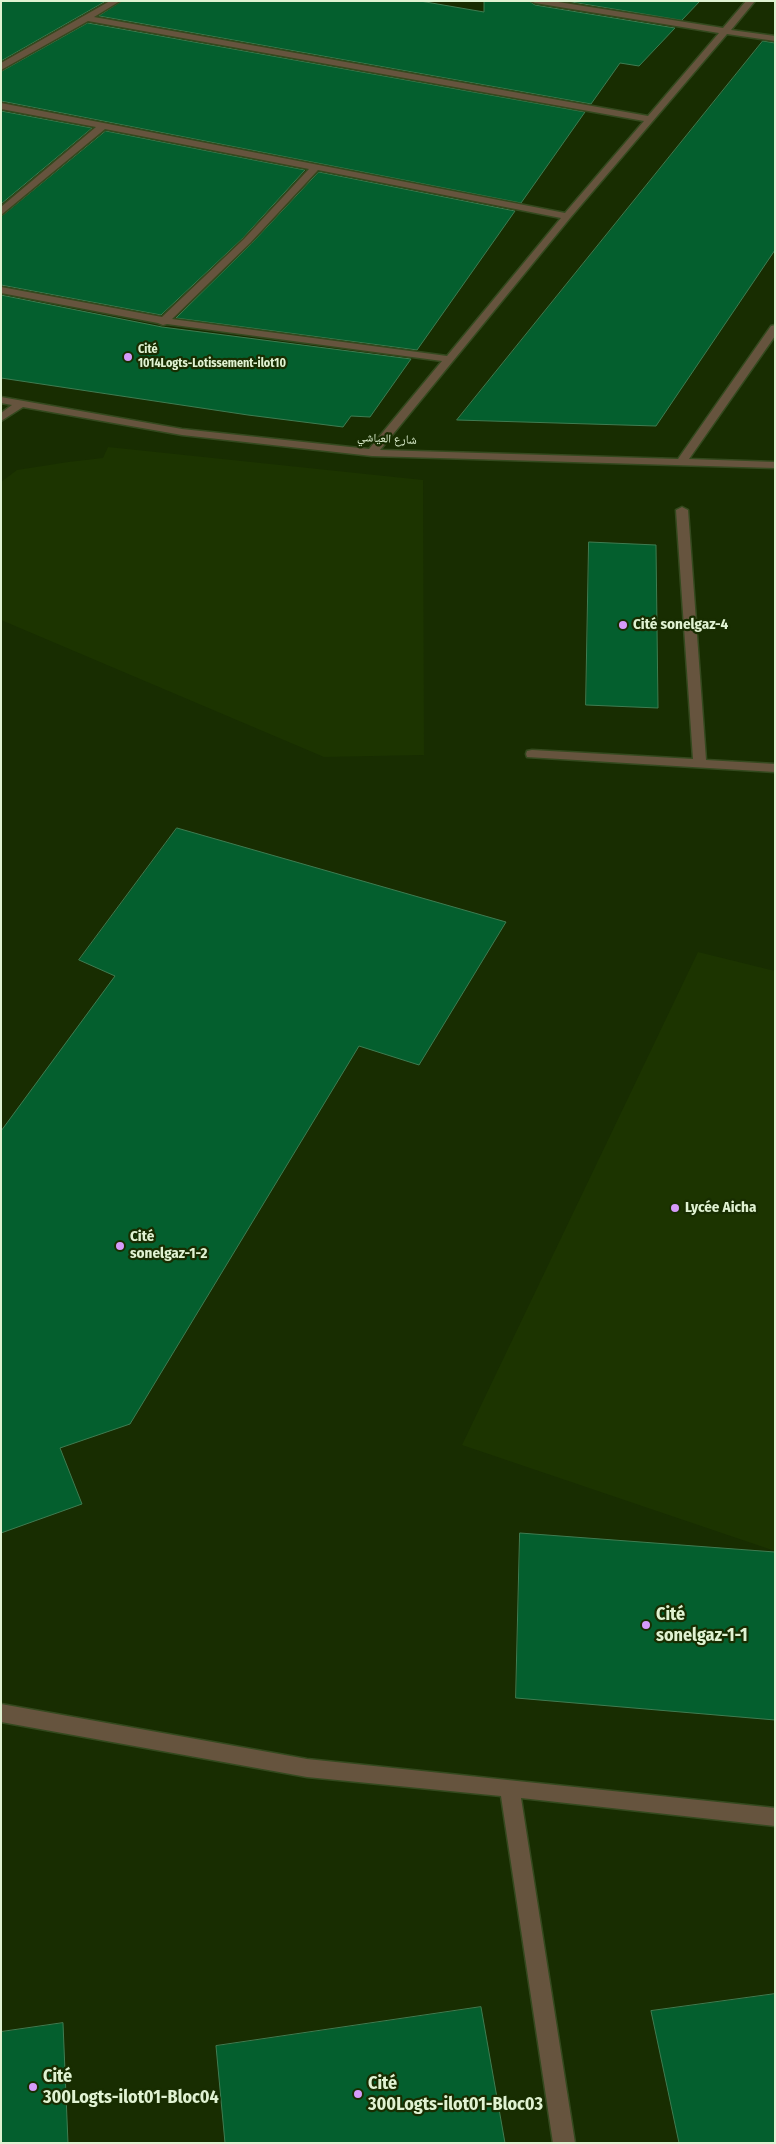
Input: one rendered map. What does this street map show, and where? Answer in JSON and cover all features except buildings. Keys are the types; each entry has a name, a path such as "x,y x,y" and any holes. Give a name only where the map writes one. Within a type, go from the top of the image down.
{"street":[{"path":"1,67 116,1"},
{"path":"535,1 775,39"},
{"path":"372,453 567,216 751,1"},
{"path":"87,18 650,119"},
{"path":"1,106 567,216"},
{"path":"1,212 103,126"},
{"path":"163,322 247,241 317,166"},
{"path":"1,290 58,303 163,322 448,359"},
{"path":"682,462 775,328"},
{"name":"شارع العياشي","path":"1,400 182,432 372,453 775,465"},
{"path":"1,418 22,404"},
{"path":"682,510 700,764"},
{"path":"532,754 775,768"},
{"path":"1,1713 307,1768 775,1817"},
{"path":"510,1788 564,2143"}],"shaded area":[{"path":"108,447 423,480 424,755 324,757 1,620 1,482 17,470 103,458"},
{"name":"Lycée Aicha","path":"698,952 775,971 775,1551 462,1445"}],"place":[{"name":"Cité 1014Logts-Lotissement-ilot10","path":"128,357"},
{"name":"Cité sonelgaz-4","path":"623,625"},
{"name":"Lycée Aicha","path":"675,1208"},
{"name":"Cité sonelgaz-1-2","path":"120,1246"},
{"name":"Cité sonelgaz-1-1","path":"646,1625"},
{"name":"Cité 300Logts-ilot01-Bloc04","path":"33,2087"},
{"name":"Cité 300Logts-ilot01-Bloc03","path":"358,2094"}]}
